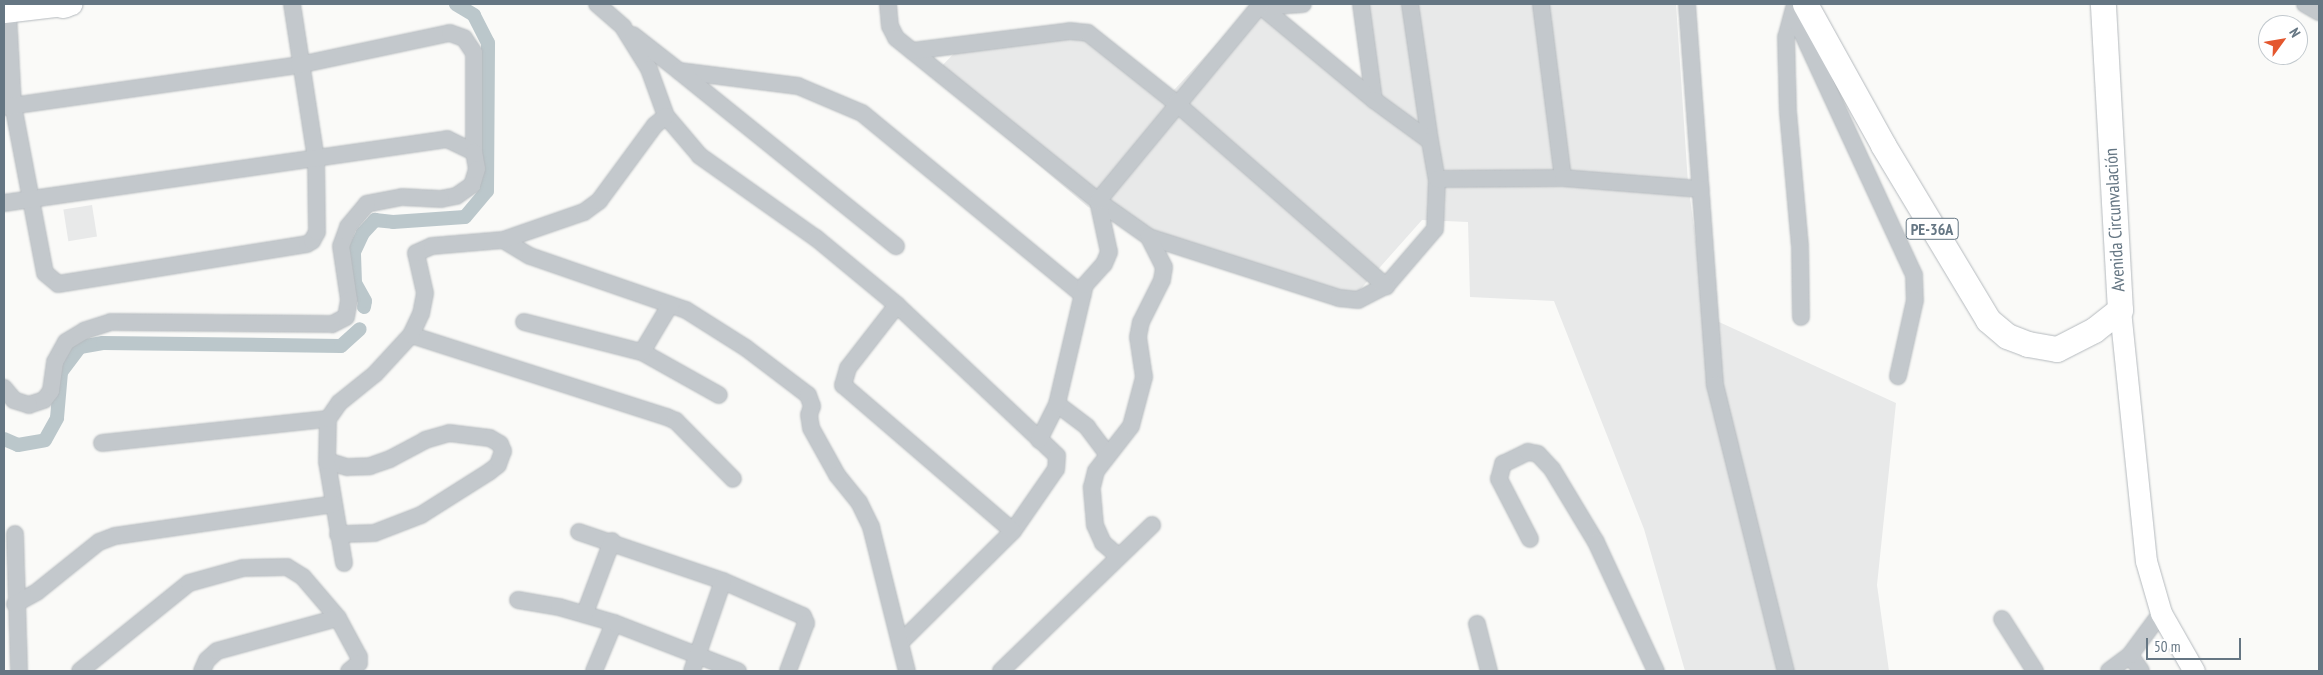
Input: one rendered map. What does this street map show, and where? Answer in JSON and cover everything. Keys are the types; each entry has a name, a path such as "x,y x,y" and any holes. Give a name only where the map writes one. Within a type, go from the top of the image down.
{"highway":[{"name":"Avenida Circunvalación","path":"1798,7 1988,320 2007,336 2028,344 2057,348 2094,330 2120,310 2103,4"}],"main road":[{"path":"6,12 67,4"},
{"path":"2120,310 2146,562 2161,613 2194,671"}],"street":[{"path":"6,12 8,106 31,199 46,273 52,282 63,283 307,244 317,232 316,159 299,65 292,4"},
{"path":"597,4 623,27 896,246"},
{"path":"888,4 893,32 912,52 1098,201 1149,237 1349,300 1358,300 1386,286 1435,230 1437,179 1410,4"},
{"path":"1098,201 1176,103 1261,5 1303,4"},
{"path":"1361,4 1374,100"},
{"path":"1541,4 1564,178"},
{"path":"1687,4 1715,385 1786,671"},
{"path":"2305,4 2319,12"},
{"path":"1261,5 1374,100 1430,142"},
{"path":"1798,7 1786,37 1788,112 1800,246 1801,317"},
{"path":"1798,7 1914,275 1915,300 1898,376"},
{"path":"623,27 649,69 666,116 700,156 816,238 897,305 1057,456 1058,465 1013,531 900,643"},
{"path":"912,52 1083,31 1176,103 1386,286"},
{"path":"4,388 14,400 29,405 44,400 51,391 55,362 66,342 84,331 111,322 332,324 346,317 349,300 341,246 348,227 367,204 402,197 441,199 456,196 472,185 477,169 474,152 474,53 470,44 457,35 450,33 299,65 8,106"},
{"path":"679,71 798,86 862,113 1083,295"},
{"path":"344,563 327,461 328,419 339,403 376,374 411,335 421,314 425,293 423,274 415,258 420,249 503,240 584,212 599,201 655,125 666,116"},
{"path":"4,203 316,159 447,138 474,152"},
{"path":"1437,179 1564,178 1701,189"},
{"path":"1039,440 1057,404 1085,285 1104,264 1109,252 1098,201"},
{"path":"1118,556 1103,543 1091,504 1096,471 1107,454 1120,443 1130,426 1144,377 1138,337 1141,322 1162,280 1164,267 1149,237"},
{"path":"503,240 530,256 686,310 746,348 808,394 812,406 809,414 811,428 837,475 859,502 871,527 907,671"},
{"path":"642,352 670,305"},
{"path":"897,305 844,375 843,385 1013,531"},
{"path":"524,322 642,352 719,394"},
{"path":"411,335 676,421 733,479"},
{"path":"1057,404 1087,426 1107,454"},
{"path":"102,443 328,419"},
{"path":"327,461 347,467 370,466 390,459 425,440 449,433 490,438 500,444 503,451 503,458 489,472 413,519 374,533 338,534"},
{"path":"1530,539 1499,479 1503,464 1528,452 1538,454 1552,469 1596,542 1656,671"},
{"path":"15,604 38,591 99,542 115,536 334,504"},
{"path":"1001,671 1152,525"},
{"path":"579,532 612,541 723,582 805,619 788,671"},
{"path":"14,534 15,604 19,671"},
{"path":"585,613 612,541"},
{"path":"80,671 181,587 243,568 287,567 303,577 338,618 359,657 359,663 349,671"},
{"path":"692,671 723,582"},
{"path":"518,600 585,613 738,671"},
{"path":"2109,671 2130,655 2161,613"},
{"path":"202,671 207,660 217,651 338,618"},
{"path":"2002,619 2035,671"},
{"path":"594,671 614,623"},
{"path":"1477,624 1489,671"},
{"path":"2130,655 2141,671"}],"shaded area":[{"path":"1360,4 1676,4 1688,183 1706,316 1896,403 1877,585 1889,671 1685,671 1644,529 1554,301 1470,297 1468,222 1422,220 1357,293 1280,283 1088,207 933,75 971,36 1090,25 1173,91 1248,10 1259,9 1367,95"},
{"path":"92,205 97,237 68,241 63,210"}],"waterway":[{"path":"364,307 365,301 355,283 354,252 363,233 375,220 393,222 465,217 487,191 488,43 474,15 456,4"},
{"path":"4,439 18,445 45,440 57,418 61,372 80,347 103,343 341,346 360,329"}]}
